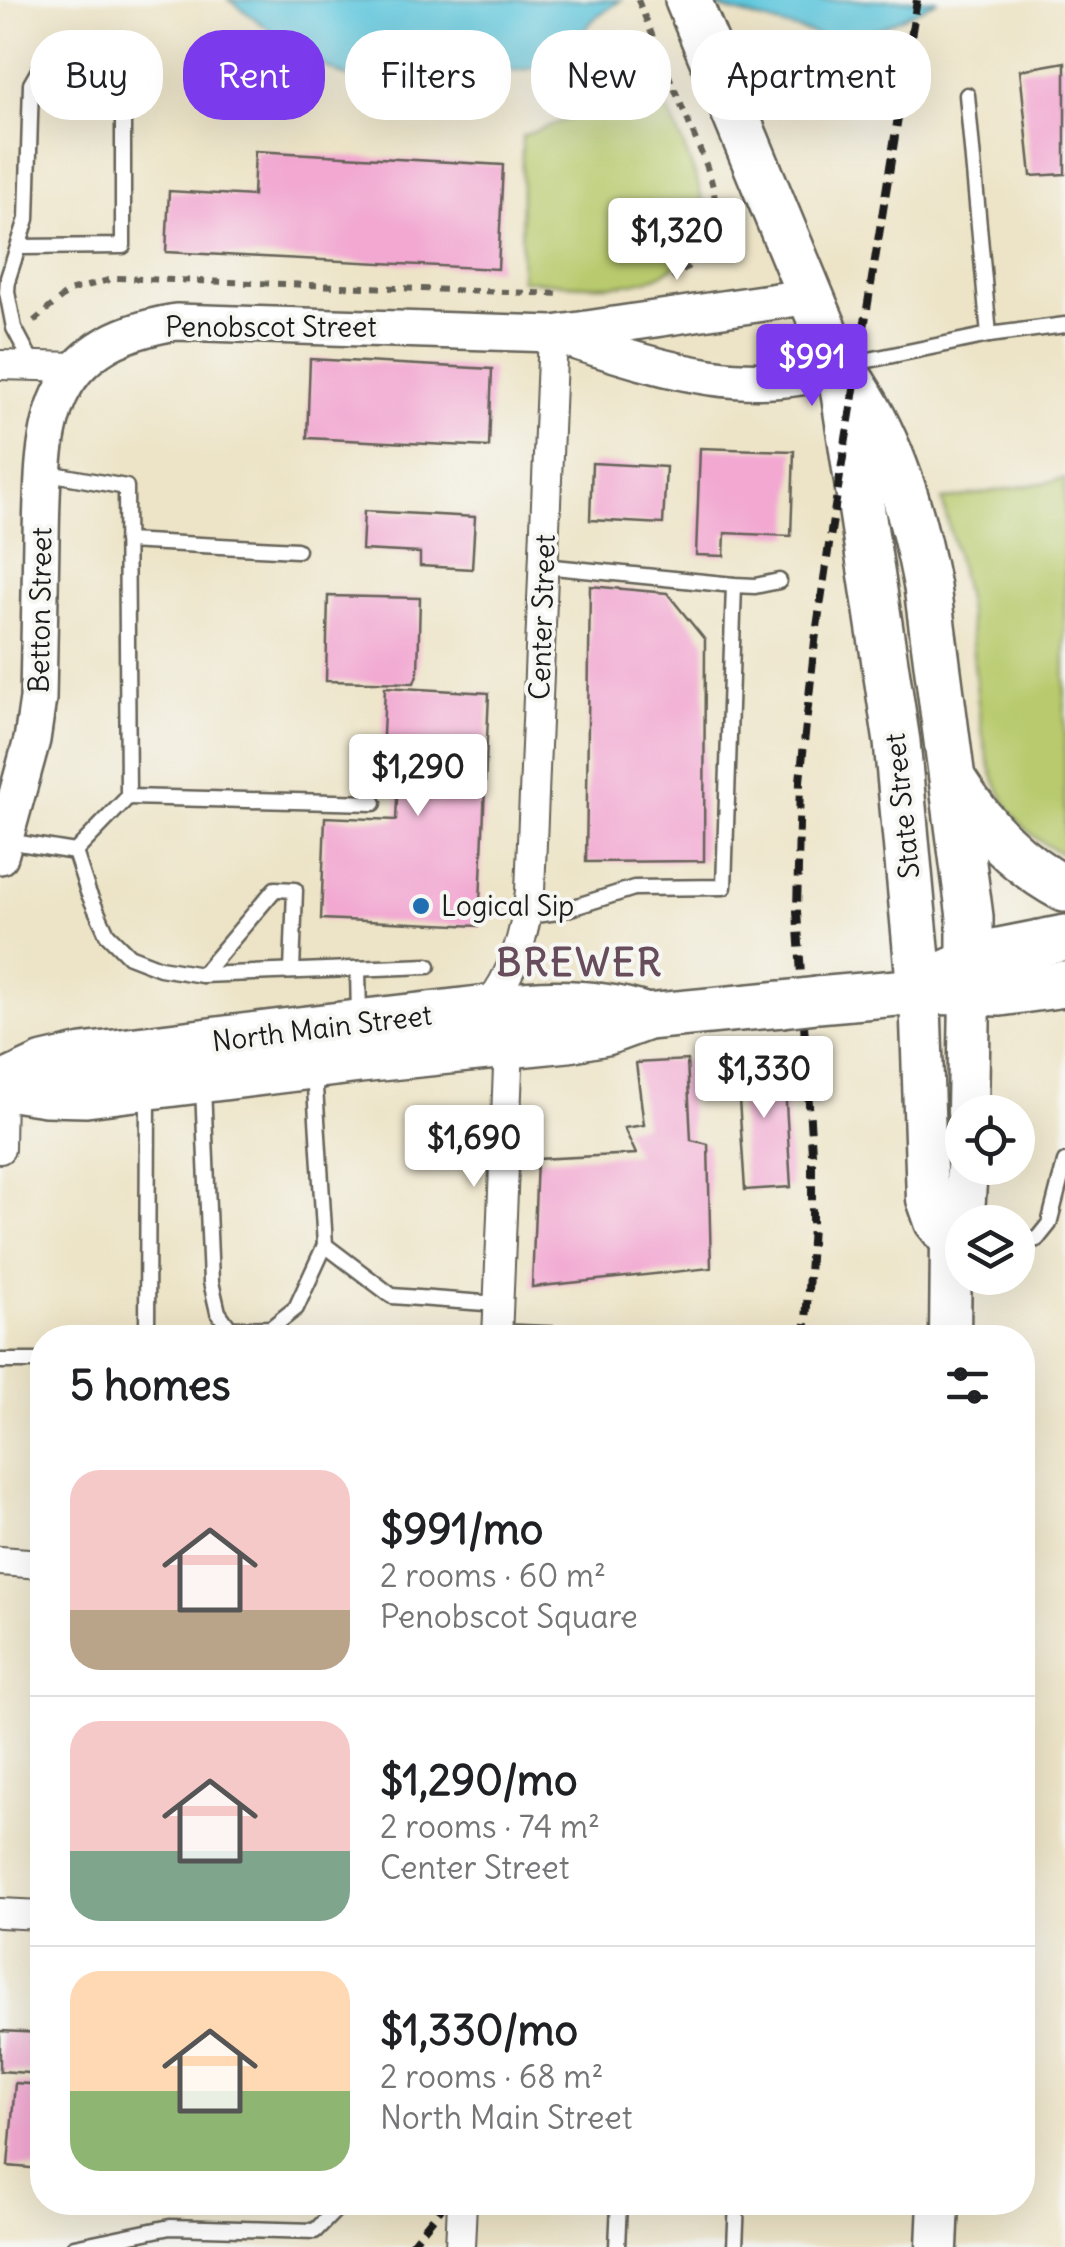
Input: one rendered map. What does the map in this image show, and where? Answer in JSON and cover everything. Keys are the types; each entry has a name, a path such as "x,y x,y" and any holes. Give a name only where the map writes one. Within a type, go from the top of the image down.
{"main road":[{"name":"State Street","path":"688,0 840,366 883,434 907,498 928,587 970,917 968,1095"},
{"name":"State Street","path":"840,366 897,742 920,990 928,1199 935,1222 945,1231"},
{"path":"954,782 981,822 1010,854 1065,889"},
{"name":"North Main Street","path":"970,978 1020,945 1065,938"},
{"name":"North Main Street","path":"0,1086 44,1066 83,1057 360,1041 497,1027 586,1036 647,1017 920,990 970,978 1065,984"},
{"name":"North Main Street","path":"0,1086 66,1094 148,1087 314,1066 360,1041"},
{"name":"State Street","path":"951,1325 953,1295"},
{"path":"937,2247 938,2215"}],"street":[{"path":"553,334 811,296"},
{"name":"Penobscot Street","path":"77,367 128,333 176,322 553,334"},
{"path":"553,334 674,371 732,380 788,381 840,366"},
{"name":"Center Street","path":"497,1325 497,1027 527,916 553,334"},
{"path":"0,366 77,367"},
{"name":"Betton Street","path":"2,848 32,740 38,699 42,472 50,420 57,399 77,367"},
{"path":"0,1076 0,1149"},
{"path":"0,1561 30,1563"},
{"path":"0,1913 30,1914"},
{"path":"460,2247 461,2215"}],"lane":[{"path":"20,247 123,246 123,61 53,57 35,72 31,84 27,219 7,292 14,328 33,364"},
{"path":"967,95 990,335"},
{"path":"840,366 990,335 1065,325"},
{"path":"2,848 76,852 128,797 126,487 42,472"},
{"path":"126,541 297,550"},
{"path":"544,566 734,585 779,581"},
{"path":"527,916 558,912 634,888 724,887 734,585"},
{"path":"128,797 374,804"},
{"path":"76,852 97,914 116,947 160,968 202,976 428,966"},
{"path":"202,976 275,889 294,890 292,971"},
{"path":"358,969 360,1041"},
{"path":"275,1325 296,1308 325,1245 314,1066"},
{"path":"203,1080 211,1282 218,1312 227,1325"},
{"path":"147,1325 148,1087"},
{"path":"1035,1238 1049,1224 1065,1162"},
{"path":"325,1245 392,1296 498,1304"},
{"path":"0,1361 30,1361"},
{"path":"74,2247 170,2227 316,2230 330,2215"},
{"path":"617,2247 618,2215"},
{"path":"735,2247 736,2215"}],"path":[{"path":"638,0 704,162 715,199 711,228 696,258 660,285"},
{"path":"37,319 69,292 116,278 567,294"}],"green space":[{"path":"671,117 702,197 703,226 690,252 674,267 634,283 588,285 521,280 522,136 566,120"},
{"path":"1065,479 1065,855 1034,837 1012,813 997,785 980,721 964,589 942,500"}],"water":[{"path":"229,0 621,0 584,30 531,30 531,69 511,71 511,30 345,30 345,76 325,66 325,30 270,30"},
{"path":"692,0 938,0 870,30 799,30"}],"building":[{"path":"1065,62 1065,174 1031,176 1020,70"},
{"path":"255,151 503,165 498,269 166,252 169,191 253,196"},
{"path":"310,359 492,369 489,447 307,438"},
{"path":"700,448 794,451 791,536 725,533 724,556 696,555"},
{"path":"592,463 666,467 663,524 590,520"},
{"path":"364,511 475,517 472,569 420,566 420,553 362,550"},
{"path":"590,586 667,593 705,640 704,861 586,862"},
{"path":"328,596 420,598 418,672 414,683 326,681"},
{"path":"385,687 489,693 479,926 321,919 325,817 396,820 399,759 382,759"},
{"path":"783,1052 791,1187 745,1190 736,1055"},
{"path":"687,1060 691,1140 708,1144 711,1268 532,1287 537,1159 636,1154 624,1128 644,1125 636,1063"},
{"path":"0,2031 30,2032 30,2073 0,2071"},
{"path":"15,2083 30,2084 30,2168 8,2166"}],"railway":[{"path":"806,1325 812,1153 797,911 800,781 830,538 917,0"},
{"path":"409,2247 435,2215"}],"place":[{"name":"Logical Sip","path":"421,906"}],"district":[{"name":"BREWER","path":"580,963"}]}
